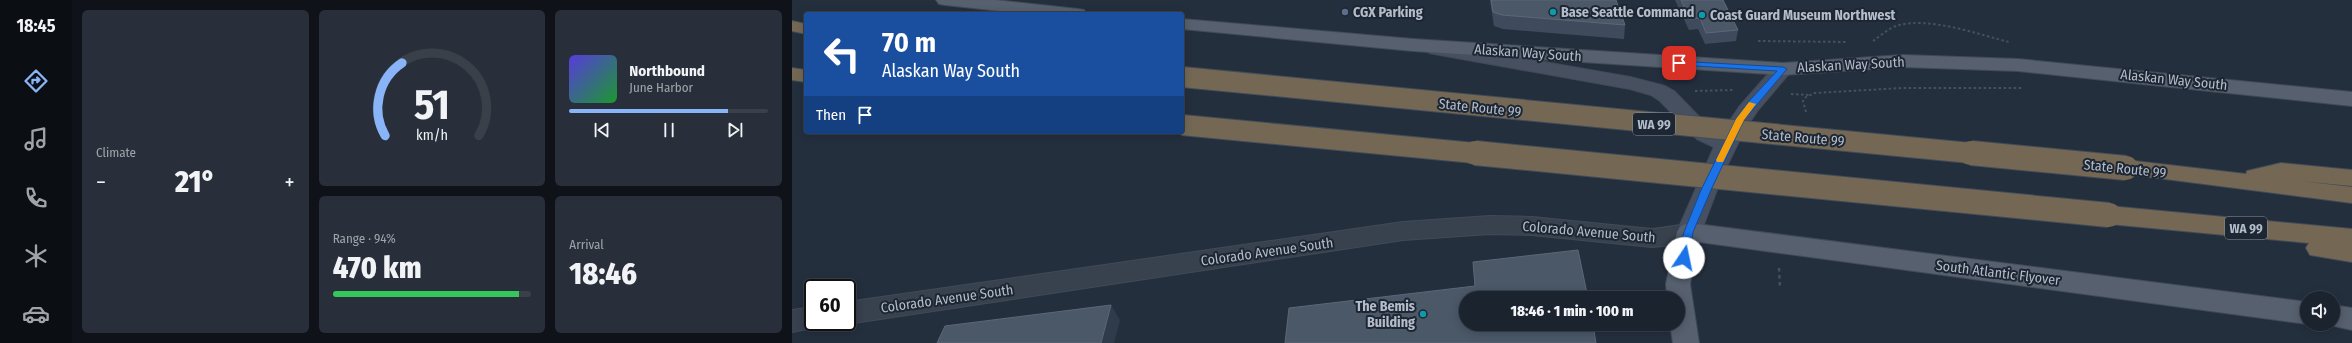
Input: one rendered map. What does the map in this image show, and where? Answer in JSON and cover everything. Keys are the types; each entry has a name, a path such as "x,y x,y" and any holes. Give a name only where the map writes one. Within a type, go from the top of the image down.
{"highway":[{"path":"792,26 804,29"},
{"path":"792,74 804,76"},
{"name":"State Route 99","path":"1184,77 1485,108 2118,167 2237,182 2352,194"},
{"name":"WA 99","path":"1184,125 2352,238"},
{"path":"2237,182 2281,171 2352,178"},
{"path":"2139,218 2352,253"}],"main road":[{"path":"945,0 1059,12"},
{"name":"Alaskan Way South","path":"1184,24 1413,45 1783,69 1903,61 2018,65 2352,99"},
{"path":"1413,45 1630,83 1658,90 1667,96 1704,134 1727,145"},
{"path":"1686,343 1678,284 1688,232 1740,119 1753,102 1783,69"},
{"name":"South Atlantic Flyover","path":"1688,232 2300,312"},
{"path":"2340,317 2352,319"}],"street":[{"name":"Colorado Avenue South","path":"856,312 1403,231 1490,225 1532,226 1652,238 1672,237 1688,232"},
{"path":"792,321 804,319"}],"path":[{"path":"1758,41 1848,42"},
{"path":"1808,116 1804,101 1806,96 1860,91 1859,88"},
{"path":"1687,92 1716,89"}],"building":[{"path":"1491,0 1616,0 1625,25 1502,15 1493,12"},
{"name":"Coast Guard Museum Northwest","path":"1681,0 1723,0 1738,30 1706,33 1700,18 1690,19"},
{"path":"1578,250 1587,291 1459,291 1459,331 1594,331 1596,343 1285,343 1289,308 1475,286 1473,262"},
{"path":"1111,305 1101,343 937,343 945,326"}],"slow traffic":[{"path":"1720,160 1740,119 1752,104"}],"place":[{"name":"CGX Parking","path":"1345,12"},
{"name":"Base Seattle Command","path":"1553,12"},
{"name":"Coast Guard Museum Northwest","path":"1702,15"},
{"name":"The Bemis Building","path":"1423,314"}],"route":[{"path":"1679,63 1783,69 1753,102 1740,119 1706,190 1688,232 1684,258"}]}
